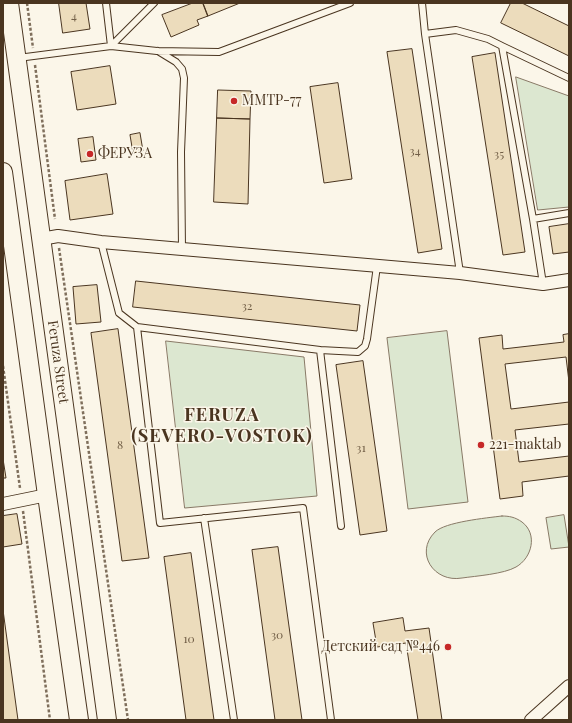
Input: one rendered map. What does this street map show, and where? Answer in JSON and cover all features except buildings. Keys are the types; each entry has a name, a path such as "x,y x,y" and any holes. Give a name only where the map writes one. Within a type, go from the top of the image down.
{"main road":[{"name":"Feruza Street","path":"10,3 26,58 50,238 98,655 107,720"},
{"name":"Feruza Street","path":"3,172 5,206 79,720"},
{"path":"70,658 85,662 92,660 98,655"}],"street":[{"path":"50,238 460,272 543,284 569,280"},
{"path":"3,504 47,496"},
{"path":"531,720 569,686"}],"lane":[{"path":"106,3 111,46"},
{"path":"111,46 154,3"},
{"path":"26,58 111,46 157,51 219,52 350,3"},
{"path":"422,3 425,34 460,272"},
{"path":"425,34 456,30 488,39 569,78"},
{"path":"502,46 543,284"},
{"path":"157,51 176,62 182,69 184,78 181,152 182,249"},
{"path":"533,219 569,213"},
{"path":"100,242 119,312 137,326 320,350 358,352 365,346 377,266"},
{"path":"137,326 160,523 304,508 331,720"},
{"path":"320,350 341,526"},
{"path":"204,518 234,720"}],"path":[{"path":"27,3 26,58 50,238 128,720"},
{"path":"3,366 50,720"}],"green space":[{"path":"516,77 569,96 569,207 538,210"},
{"path":"447,331 468,502 408,509 387,338"},
{"path":"166,341 304,357 317,496 185,508"},
{"path":"564,515 569,547 551,549 546,518"},
{"path":"502,516 512,517 519,520 527,527 530,533 531,546 522,563 516,567 504,571 462,578 443,576 430,565 426,549 429,540 435,532 456,523"}],"place":[{"name":"MMTP-77","path":"234,101"},
{"name":"ФЕРУЗА","path":"90,154"},
{"name":"221-maktab","path":"481,445"},
{"name":"Детский сад №446","path":"448,647"}],"district":[{"name":"FERUZA (SEVERO-VOSTOK)","path":"222,425"}]}
